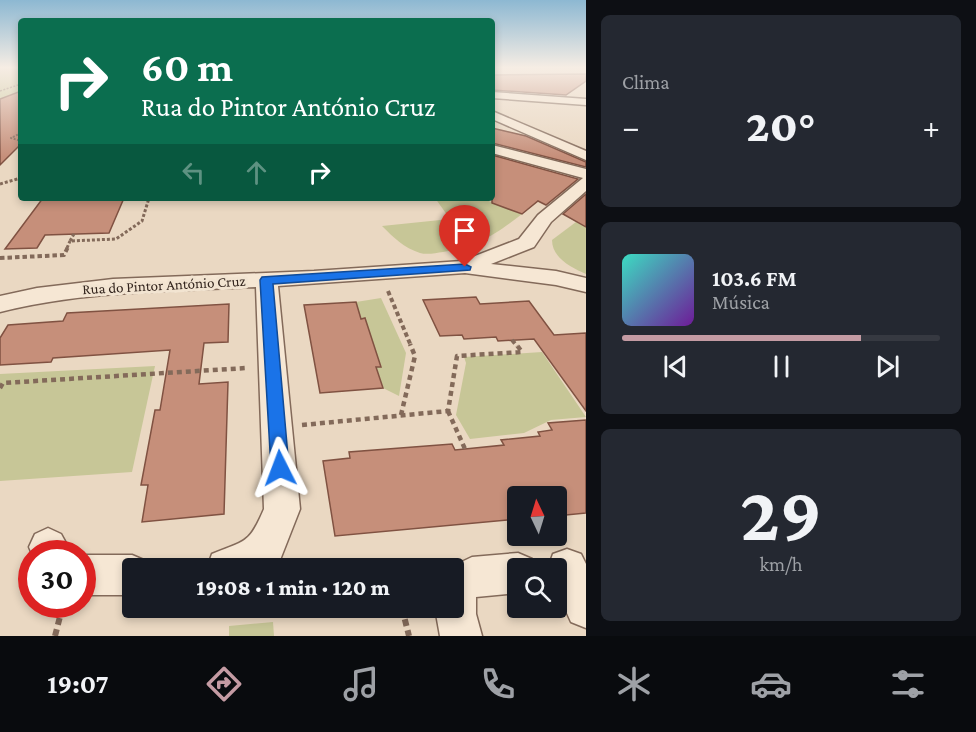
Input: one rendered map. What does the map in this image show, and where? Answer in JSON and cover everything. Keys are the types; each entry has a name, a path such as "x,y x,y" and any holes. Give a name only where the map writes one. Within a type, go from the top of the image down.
{"street":[{"path":"528,98 586,102"},
{"path":"495,116 586,156"},
{"path":"495,150 586,174"},
{"path":"561,277 537,260 527,243 530,234 538,225 586,182"},
{"name":"Rua do Pintor António Cruz","path":"0,304 37,295 114,286 381,274 465,267 527,243"},
{"path":"465,267 500,273 561,277 586,285"},
{"path":"251,558 267,547 282,509 267,280"},
{"path":"570,568 586,607"},
{"path":"461,636 455,614 456,587 472,577 507,574"},
{"path":"96,575 122,575"}],"path":[{"path":"18,134 11,138 18,140"},
{"path":"0,184 18,179"},
{"path":"70,241 116,239 142,221 148,201"},
{"path":"0,258 64,255 74,234"},
{"path":"381,274 415,356 401,415"},
{"path":"465,449 448,411 457,356 522,352 512,340"},
{"path":"1,385 273,366"},
{"path":"278,427 448,411"},
{"path":"55,636 60,618"},
{"path":"404,618 409,636"}],"shaded area":[{"path":"437,201 489,201 522,214 494,234 476,243 455,250 431,254 420,253 409,248 382,226 450,219"},
{"path":"576,222 586,227 586,274 564,262 553,246 552,240"},
{"path":"381,298 406,353 399,396 383,388 356,302"},
{"path":"542,352 586,417 551,420 524,433 470,439 456,415 466,363 464,357"},
{"path":"155,366 132,472 0,481 0,374"},
{"path":"273,622 274,636 229,636 229,626"}],"building":[{"path":"18,98 18,147 0,165 0,99"},
{"path":"495,129 526,136 586,162 586,167 495,144"},
{"path":"495,156 578,179 546,205 538,201 522,214 492,203 495,201"},
{"path":"586,194 586,227 563,214"},
{"path":"41,201 123,201 109,233 45,235 37,248 5,249"},
{"path":"476,297 480,304 529,301 554,335 586,333 586,411 534,339 498,341 496,337 464,339 462,335 440,336 423,300"},
{"path":"356,302 361,319 365,318 381,367 376,367 383,388 320,393 304,305"},
{"path":"229,304 228,342 204,343 199,384 228,382 224,514 142,522 148,485 141,485 155,410 160,410 170,350 53,358 51,362 0,365 0,338 8,325 63,321 67,313"},
{"path":"586,420 586,513 567,515 567,486 507,486 507,520 335,536 323,461 350,458 349,452 452,444 455,450 504,445 501,440 540,436 538,432 552,430 548,423"}],"route":[{"path":"280,468 267,280 465,267"}]}
